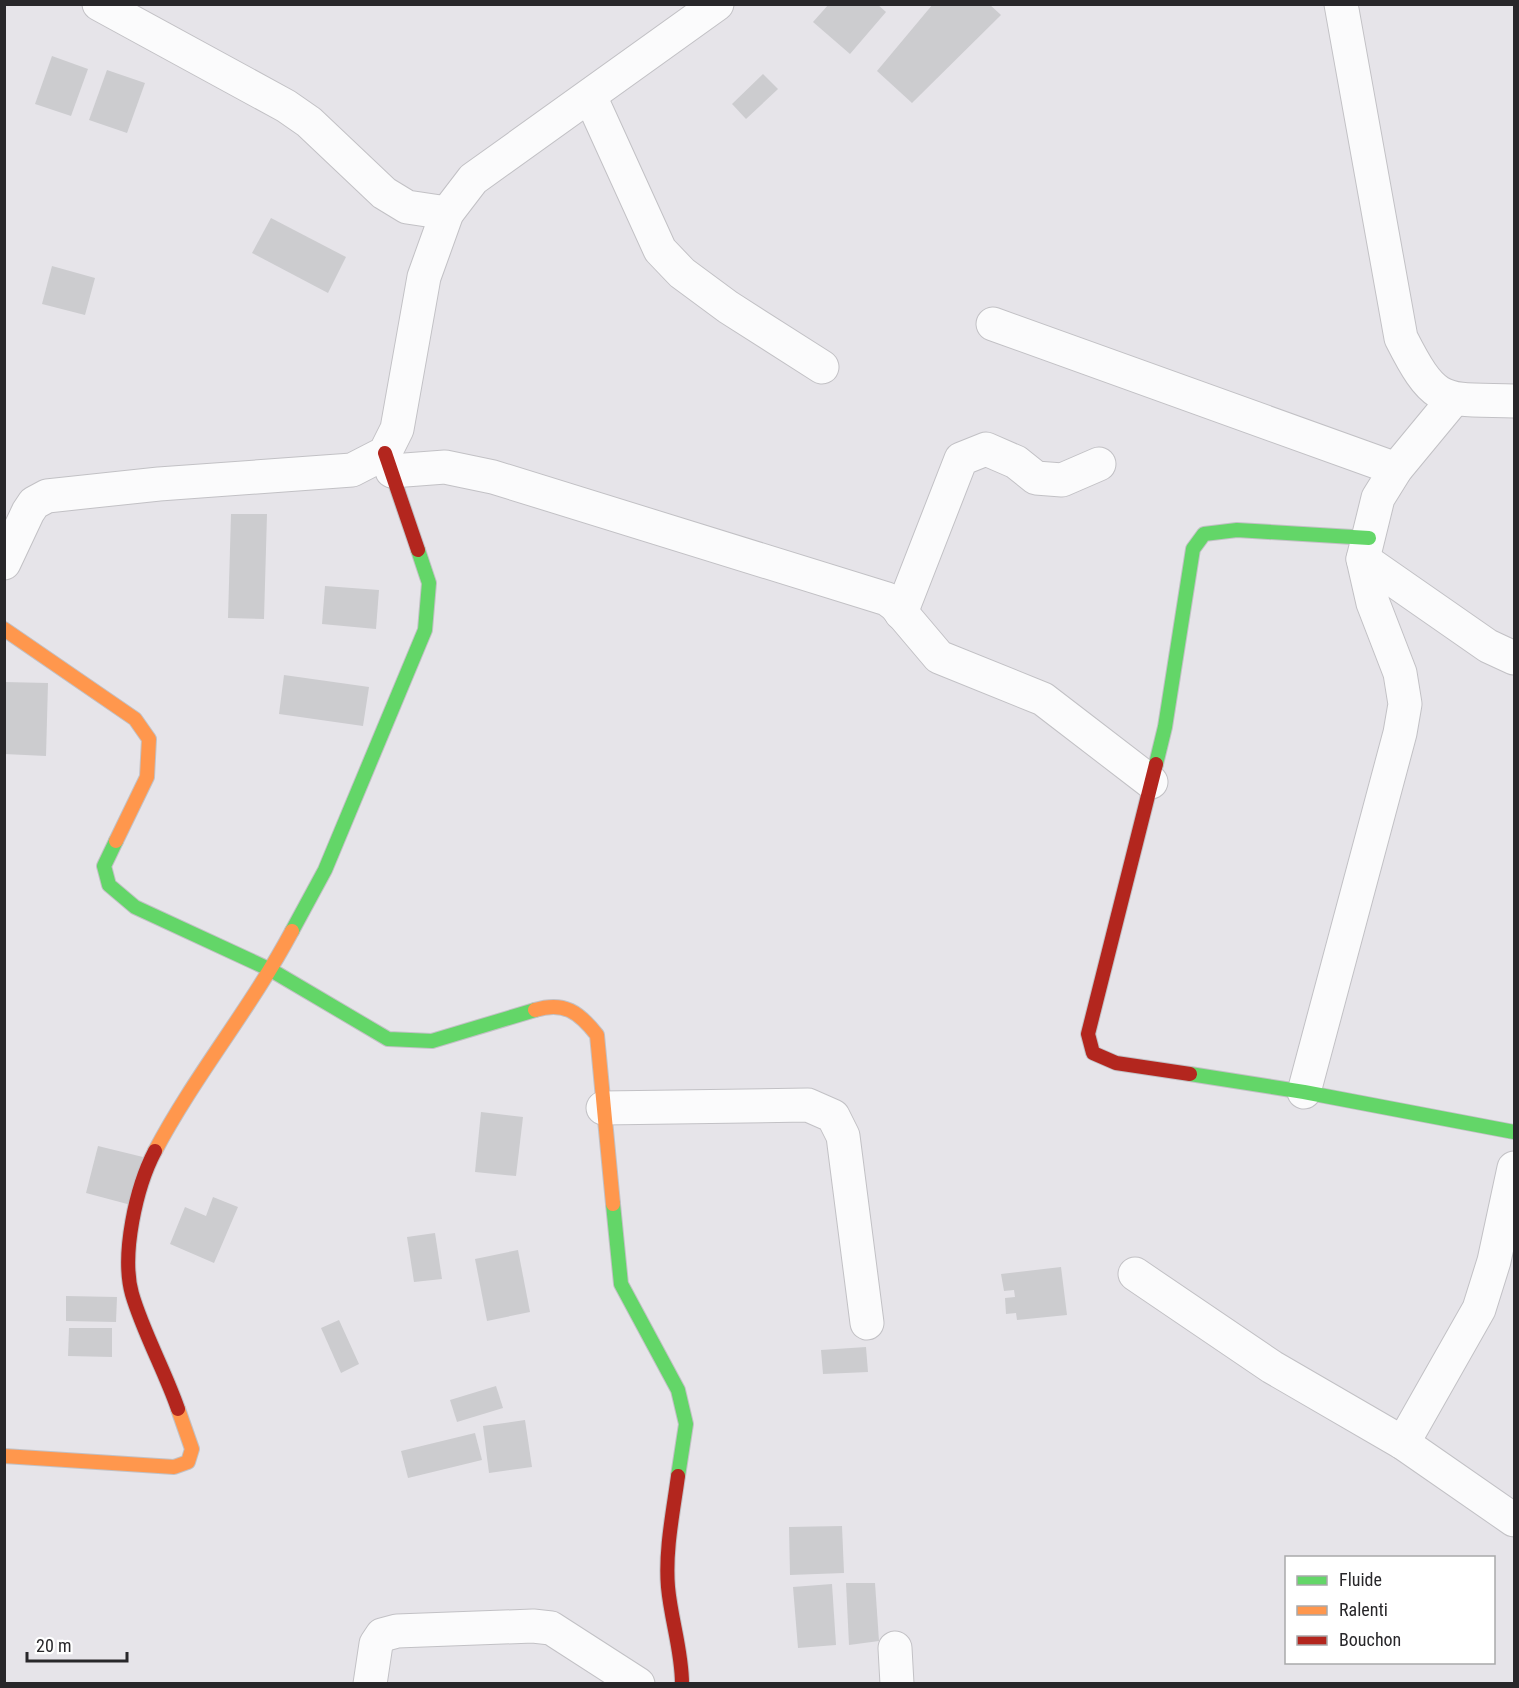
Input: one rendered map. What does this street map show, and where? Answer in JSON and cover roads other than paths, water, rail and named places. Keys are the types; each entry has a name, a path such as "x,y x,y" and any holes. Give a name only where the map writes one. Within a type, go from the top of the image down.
{"street":[{"path":"99,4 286,106 309,122 384,193 407,207 447,213"},
{"path":"4,1456 174,1467 188,1462 192,1449 165,1372 132,1293 129,1255 132,1222 149,1162 177,1109 272,970 325,870 425,630 429,583 388,462 397,429 424,277 447,213 473,179 717,4"},
{"path":"1341,4 1401,338 1418,371 1431,388 1453,400 1515,401"},
{"path":"590,96 660,250 682,273 728,307 822,368"},
{"path":"993,324 1396,469"},
{"path":"1304,1092 1400,733 1405,704 1400,673 1373,603 1366,549 1378,498 1396,469 1453,400"},
{"path":"901,613 961,459 986,449 1016,462 1036,478 1062,480 1099,464"},
{"path":"4,563 28,512 34,503 47,496 159,484 352,470 388,462 445,467 493,477 887,599 939,657 1043,699 1151,782"},
{"path":"1515,658 1488,646 1366,549 1237,530 1204,534 1193,549 1165,726 1088,1034 1093,1053 1116,1063 1304,1092 1515,1132"},
{"path":"4,629 135,719 149,739 147,777 104,866 109,885 135,907 272,970 388,1038 432,1041 552,1005 569,1009 584,1018 597,1035 621,1284 678,1390 687,1424 668,1546 668,1588 681,1663 682,1683"},
{"path":"603,1108 808,1106 833,1116 843,1136 867,1323"},
{"path":"1403,1443 1479,1309 1494,1262 1515,1168"},
{"path":"1135,1274 1272,1366 1403,1443 1515,1520"},
{"path":"370,1683 376,1644 382,1635 397,1631 533,1626 551,1628 638,1683"},
{"path":"895,1648 897,1683"}]}
